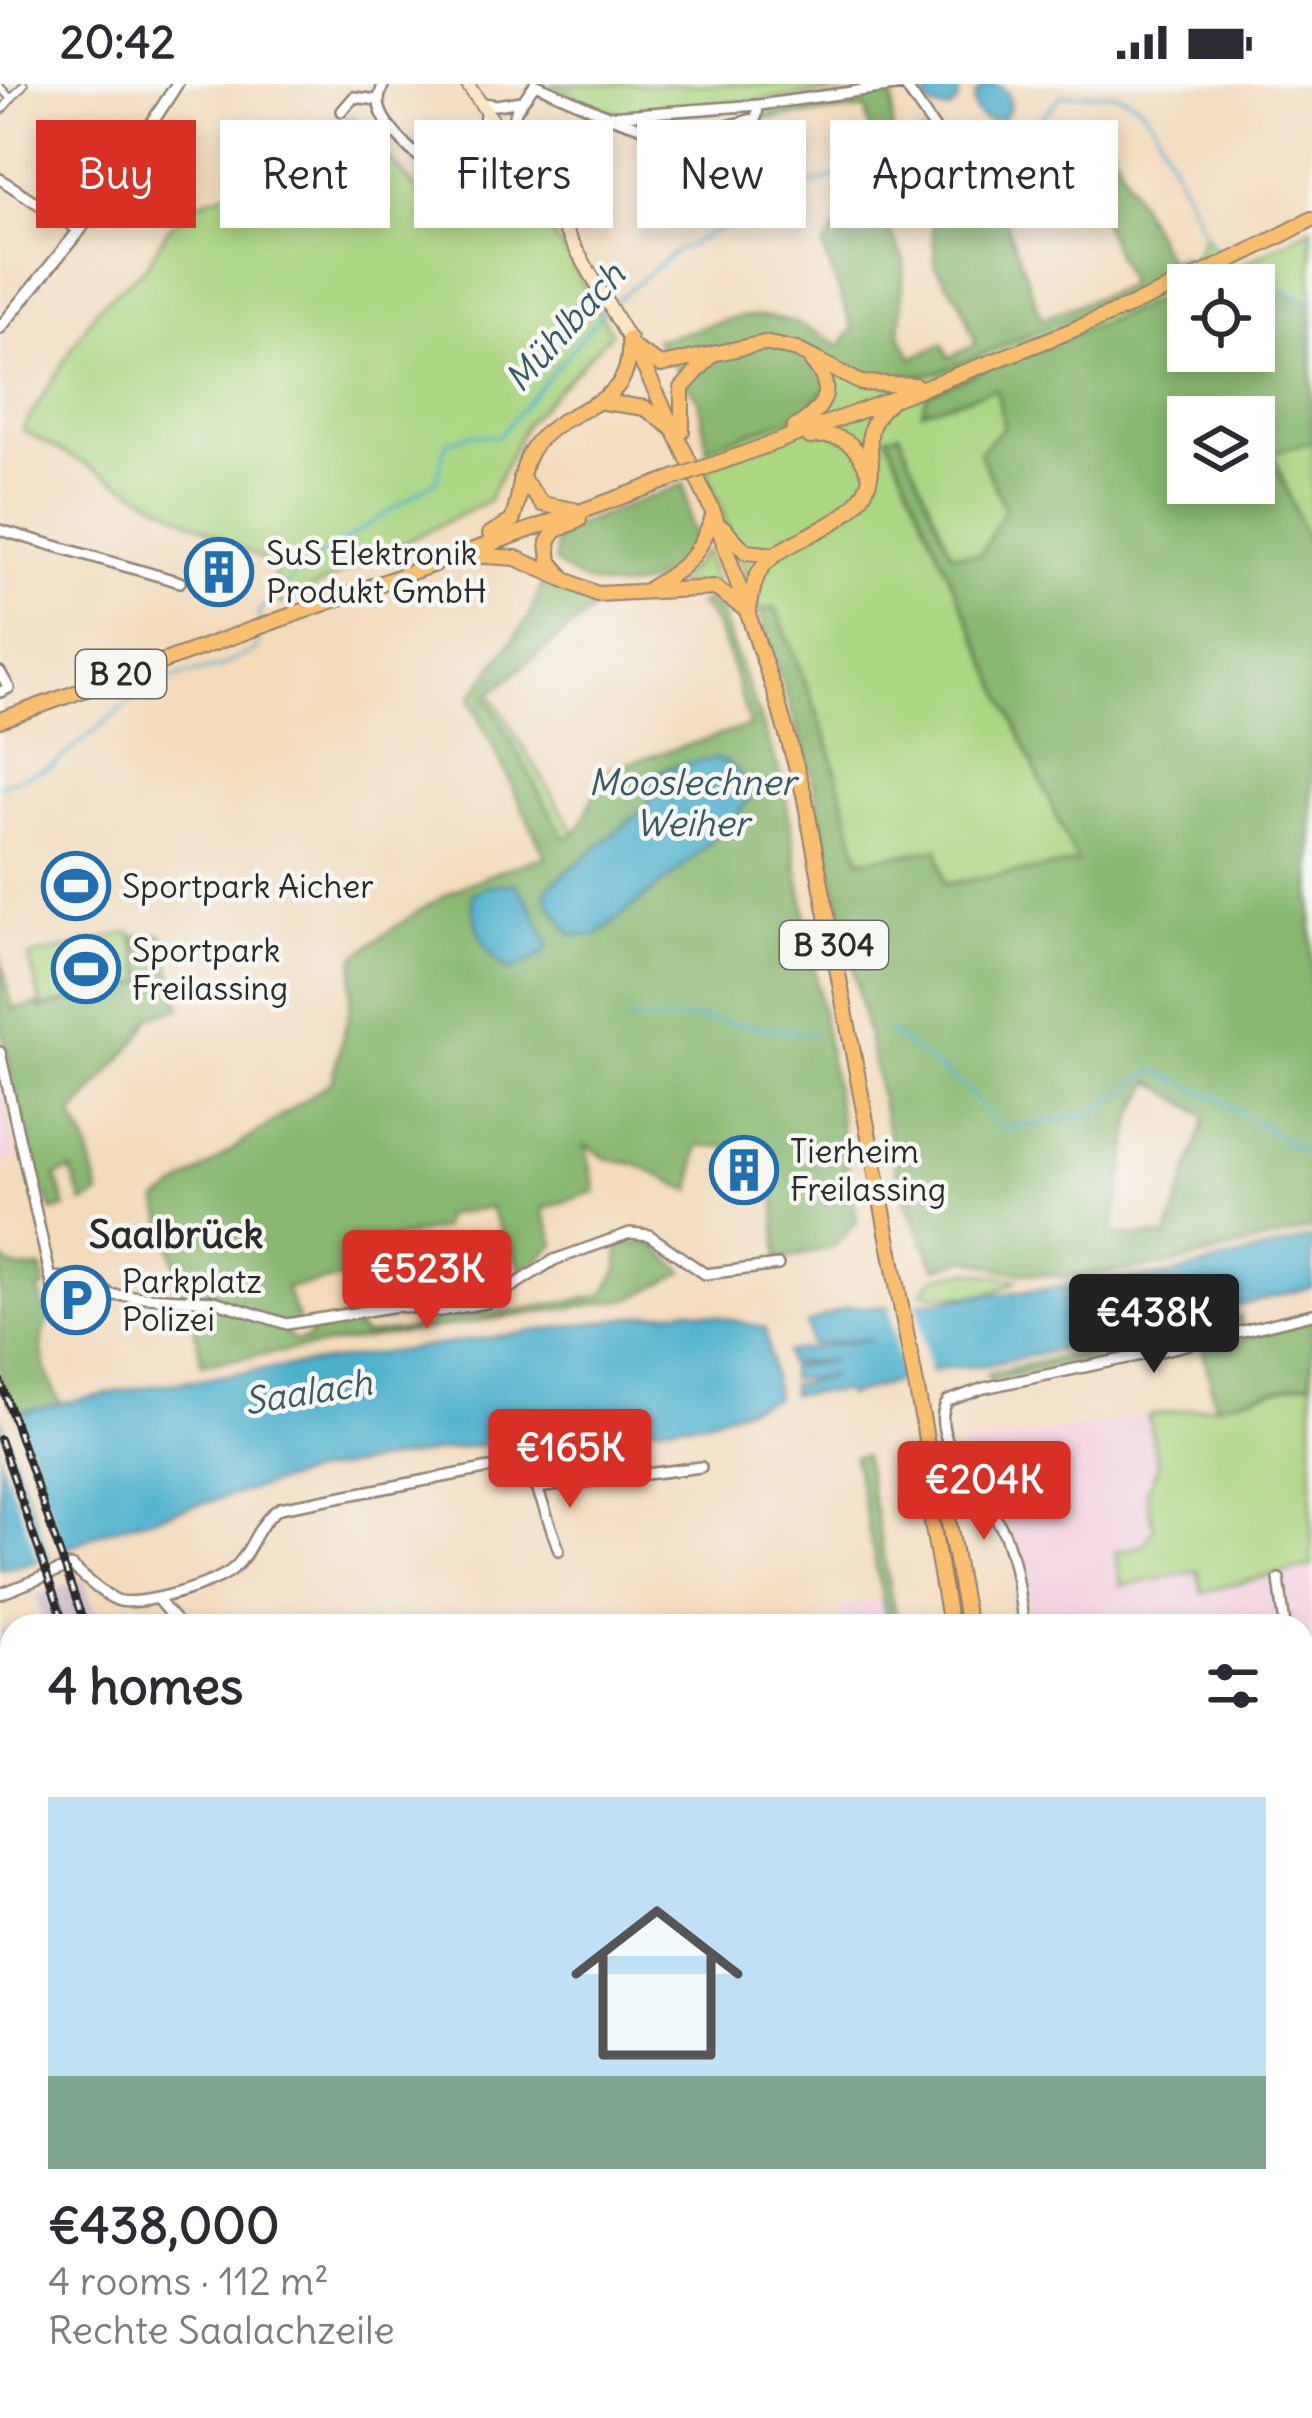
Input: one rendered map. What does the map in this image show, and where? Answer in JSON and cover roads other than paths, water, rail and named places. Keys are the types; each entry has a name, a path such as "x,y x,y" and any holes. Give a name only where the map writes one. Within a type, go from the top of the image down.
{"main road":[{"path":"467,84 494,120"},
{"path":"458,554 964,372 1312,219"},
{"path":"563,228 632,345 661,364 764,343 797,350 861,383 935,383"},
{"path":"458,554 512,520 521,477 539,440 614,391 628,366 632,345"},
{"name":"B 304","path":"632,345 714,514 804,794 932,1478"},
{"path":"769,444 813,416 826,398 821,371 797,350"},
{"path":"682,442 682,388 713,354"},
{"path":"458,554 516,558 605,596 715,588 748,611 757,577 776,555 825,530 860,499 869,477 871,423 892,399"},
{"path":"603,402 645,408 661,417 682,442"},
{"path":"769,444 837,436 857,449 869,477"},
{"path":"521,477 542,504 580,510"},
{"path":"575,587 550,562 549,538 626,495"},
{"path":"714,514 740,548 759,556 776,555"},
{"path":"647,590 685,568 703,543 714,514"},
{"name":"B 20","path":"0,720 458,554"},
{"path":"932,1478 928,1499 948,1614"},
{"path":"932,1478 944,1496 966,1614"}],"street":[{"path":"0,112 24,84"},
{"path":"0,328 80,231 178,84"},
{"path":"342,84 353,97 378,100"},
{"path":"384,84 378,100 385,120 414,156"},
{"path":"513,120 535,84 637,126"},
{"path":"608,116 759,105 908,85 930,120"},
{"path":"0,87 11,99"},
{"path":"342,111 353,97"},
{"path":"483,120 484,106 521,101"},
{"path":"749,120 756,118 759,105"},
{"path":"0,179 80,231"},
{"path":"0,530 180,582"},
{"path":"0,672 9,688 0,692"},
{"path":"0,1052 61,1324"},
{"path":"51,1277 92,1280 111,1295 214,1300 286,1324 379,1308 440,1310 486,1303 554,1260 630,1233 649,1235 705,1274 778,1265"},
{"path":"1022,1614 1006,1536 956,1458 942,1415 948,1401 984,1388 1312,1314"},
{"path":"0,1594 71,1566 115,1599 131,1604 158,1600 233,1570 259,1526 280,1508 490,1468 506,1469 537,1488 701,1467"},
{"path":"537,1488 559,1550"},
{"path":"1280,1579 1284,1614"},
{"path":"158,1600 170,1614"}],"water":[{"path":"926,84 958,84 958,102 949,110 931,108 925,99"},
{"path":"985,86 999,86 1009,96 1009,110 999,120 985,120 975,110 975,96"},
{"name":"Mooslechner Weiher","path":"716,759 739,774 749,800 696,855 595,936 571,934 546,898 548,887 647,807 651,793 646,782 653,776 679,764"},
{"path":"515,883 549,946 510,971 481,937 472,903 473,893"},
{"path":"1312,1238 1312,1287 1097,1342 986,1365 943,1368 847,1396 845,1391 792,1395 791,1385 832,1377 790,1379 789,1368 832,1360 788,1364 786,1352 871,1339 810,1344 807,1324 847,1307 885,1307 1174,1274"},
{"name":"Saalach","path":"689,1309 765,1328 776,1398 705,1421 470,1446 311,1473 105,1531 39,1561 0,1569 0,1417 131,1389"}],"waterway":[{"name":"Mühlbach","path":"1039,120 1062,95 1114,94 1134,102 1153,122 1221,258"},
{"name":"Mühlbach","path":"612,303 674,253 803,186 830,179"},
{"name":"Mühlbach","path":"1275,288 1312,302"},
{"name":"Mühlbach","path":"259,619 259,611 302,568 436,481 447,442 472,434 498,437 605,310"},
{"name":"Mühlbach","path":"0,785 52,766 141,693 168,678 221,667 256,650 260,635"},
{"path":"626,1021 705,1019 814,1035"},
{"path":"887,1030 967,1090 1003,1130 1091,1113 1156,1070 1221,1100 1312,1158"}],"railway":[{"path":"0,1380 81,1614"},
{"path":"0,1439 61,1614"}],"place":[{"name":"SuS Elektronik Produkt GmbH","path":"219,572"},
{"name":"Sportpark Aicher","path":"76,886"},
{"name":"Sportpark Freilassing","path":"86,969"},
{"name":"Tierheim Freilassing","path":"744,1170"},
{"name":"Parkplatz Polizei","path":"76,1300"}],"district":[{"name":"Saalbrück","path":"176,1234"}]}
